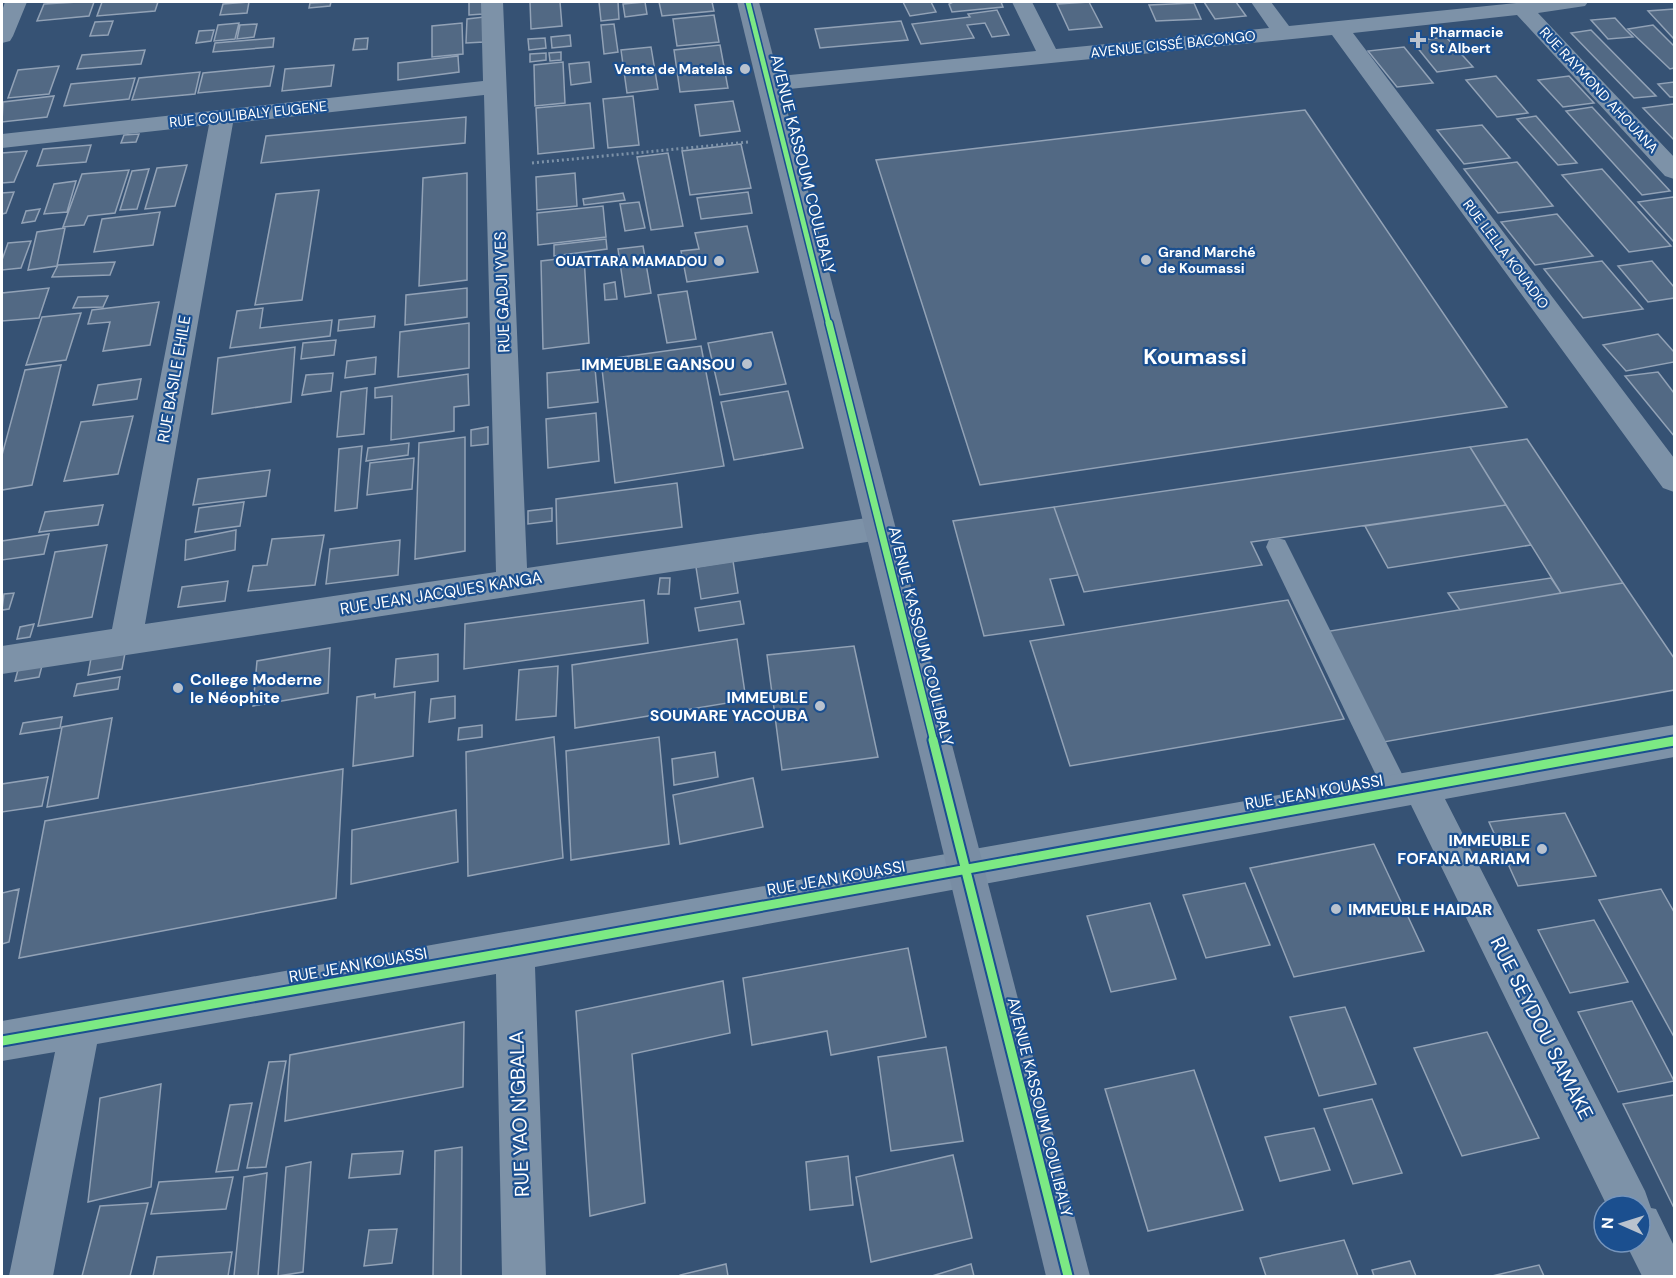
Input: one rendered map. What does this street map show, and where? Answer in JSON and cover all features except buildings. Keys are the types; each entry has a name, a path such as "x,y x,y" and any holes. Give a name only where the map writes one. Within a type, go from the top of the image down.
{"street":[{"path":"2,36 16,2"},
{"name":"RUE GADJI YVES","path":"492,2 512,583"},
{"name":"AVENUE KASSOUM COULIBALY","path":"748,2 1068,1276"},
{"path":"1022,2 1048,56"},
{"path":"1261,2 1283,33"},
{"name":"AVENUE CISSÉ BACONGO","path":"769,84 1337,27 1431,10 1523,9 1578,2"},
{"name":"RUE RAYMOND AHOUANA","path":"1523,9 1674,171"},
{"name":"RUE LELLA KOUADIO","path":"1337,27 1674,480"},
{"name":"RUE COULIBALY EUGENE","path":"2,141 495,87"},
{"name":"RUE BASILE EHILE","path":"126,641 222,117"},
{"name":"RUE JEAN JACQUES KANGA","path":"2,660 880,528"},
{"name":"RUE JEAN KOUASSI","path":"2,1041 515,951 1674,741"},
{"name":"RUE SEYDOU SAMAKE","path":"1409,789 1624,1194"},
{"name":"RUE YAO N'GBALA","path":"515,951 524,1276"},
{"path":"31,1276 80,1028"},
{"path":"1652,1249 1666,1276"}],"lane":[{"path":"1277,548 1409,789"}],"path":[{"path":"497,166 782,138"}],"cycle path":[{"path":"748,2 1068,1276"},
{"path":"2,1041 515,951 1674,741"}],"place":[{"name":"Pharmacie St Albert","path":"1418,40"},
{"name":"Vente de Matelas","path":"745,69"},
{"name":"Grand Marché de Koumassi","path":"1146,260"},
{"name":"OUATTARA MAMADOU","path":"719,261"},
{"name":"IMMEUBLE GANSOU","path":"747,364"},
{"name":"College Moderne le Néophite","path":"178,688"},
{"name":"IMMEUBLE SOUMARE YACOUBA","path":"820,706"},
{"name":"IMMEUBLE FOFANA MARIAM","path":"1542,849"},
{"name":"IMMEUBLE HAIDAR","path":"1336,909"}],"district":[{"name":"Koumassi","path":"1195,356"}]}
